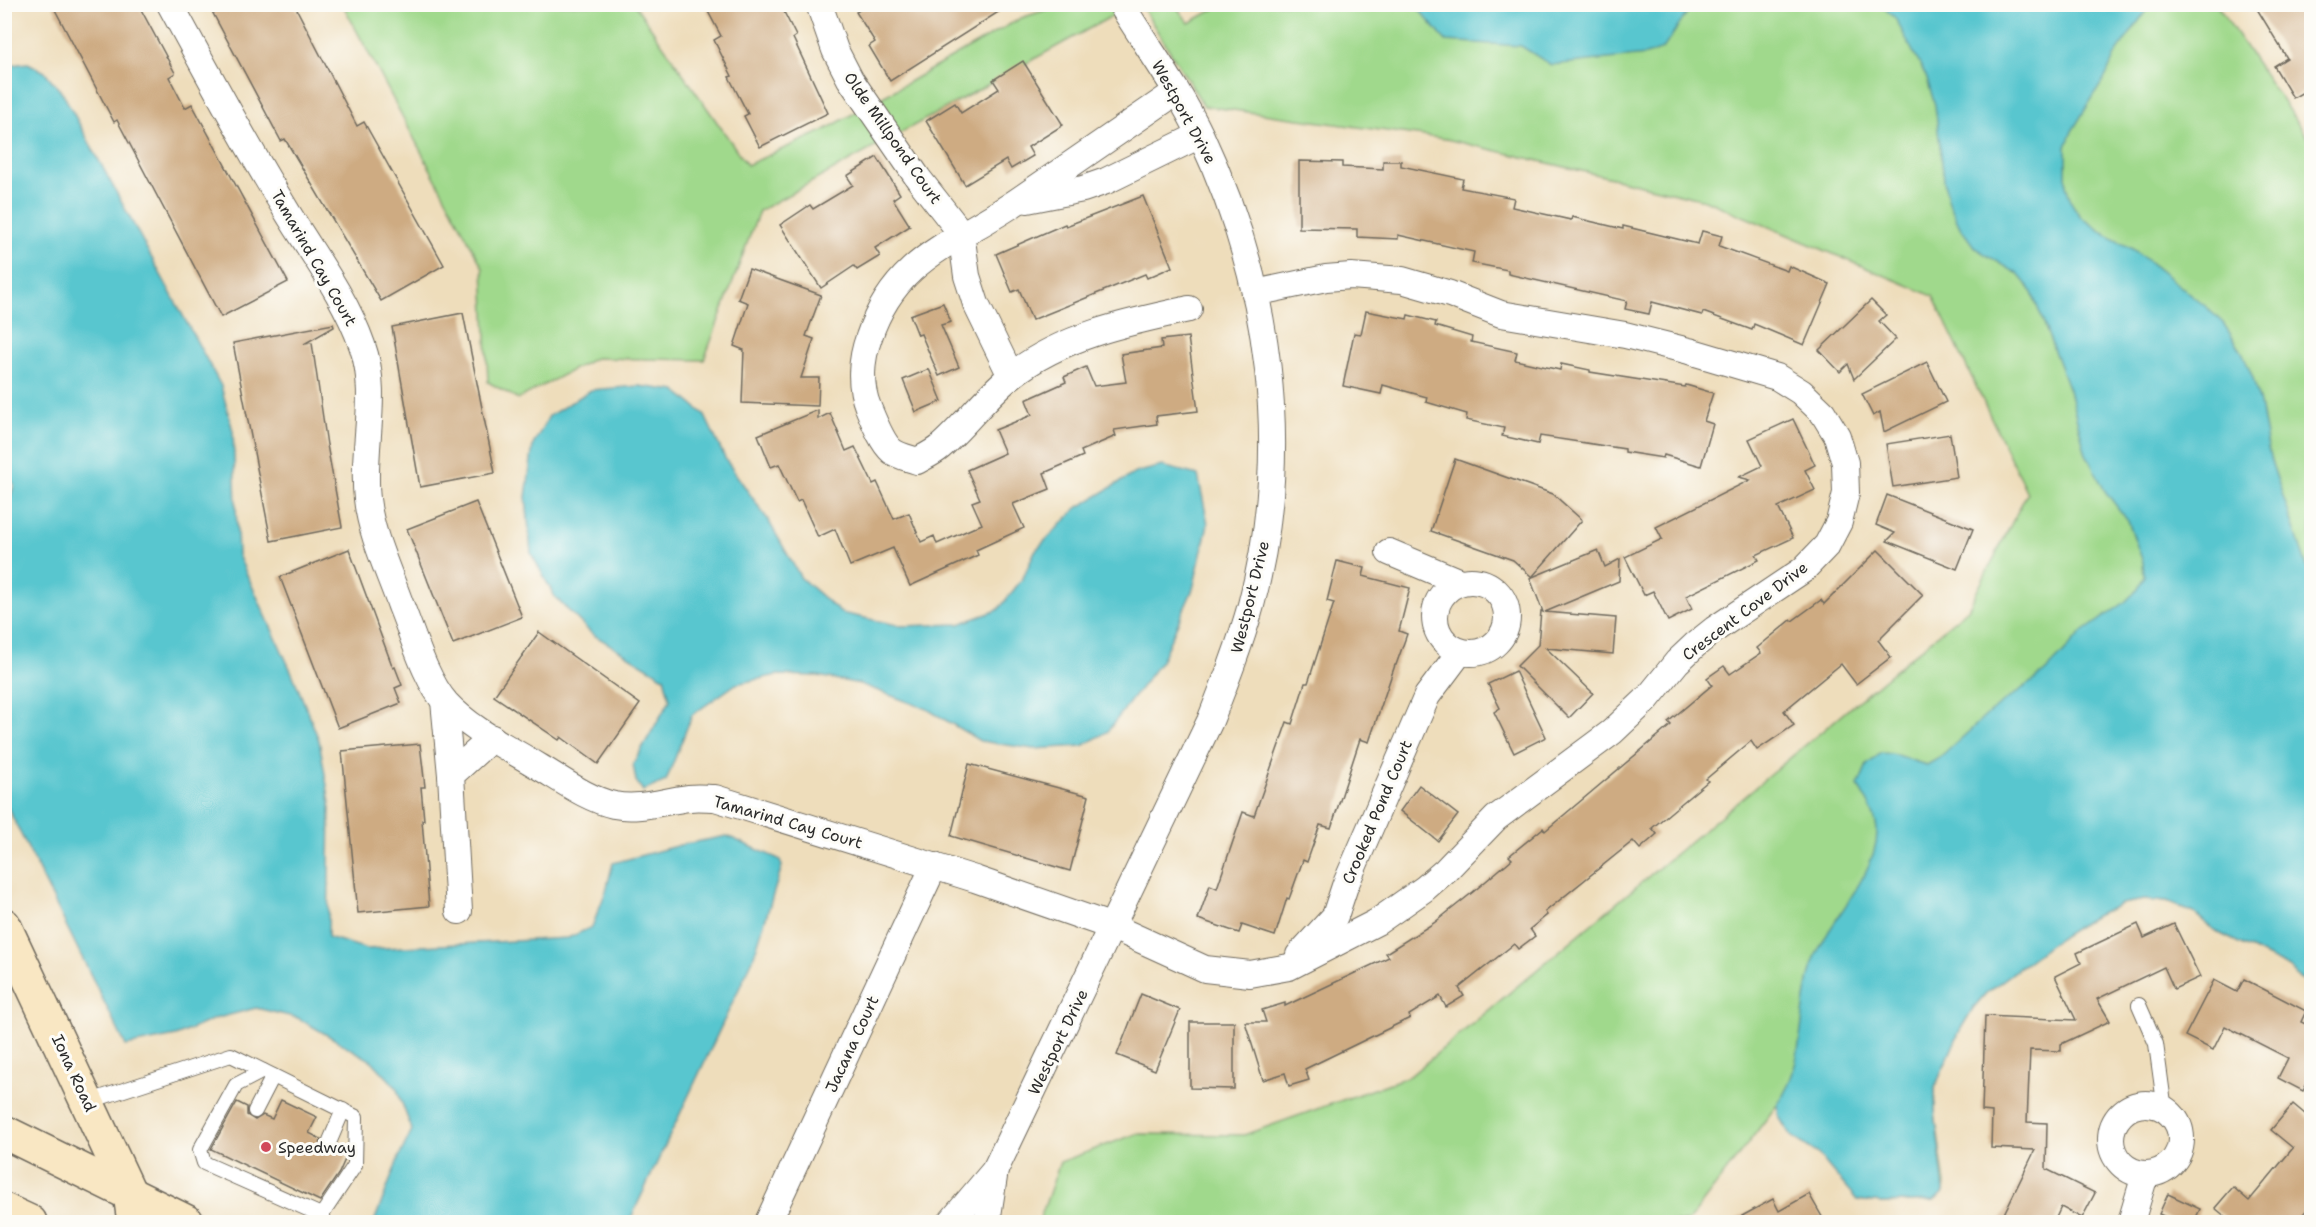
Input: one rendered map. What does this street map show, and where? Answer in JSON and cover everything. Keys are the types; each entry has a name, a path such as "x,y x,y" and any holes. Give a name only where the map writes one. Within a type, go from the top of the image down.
{"street":[{"name":"Tamarind Cay Court","path":"170,4 281,203 342,300 353,322 363,348 369,379 371,413 365,474 367,501 383,557 414,638 429,675 444,701 465,721 492,738 585,794 613,804 638,807 690,798 715,798 934,866 1113,927"},
{"name":"Olde Millpond Court","path":"819,4 835,50 850,79 918,178 962,233"},
{"name":"Westport Drive","path":"951,1222 995,1170 1210,721 1234,661 1251,605 1262,557 1270,497 1272,412 1266,342 1256,293 1243,244 1224,189 1200,135 1121,4"},
{"path":"1176,92 1017,202 962,233 916,266 898,283 873,324 865,347 861,371 865,400 875,426 891,451 917,461 939,448 1011,376 1057,349 1134,320 1190,309"},
{"path":"1017,202 1083,189 1106,181 1200,135"},
{"path":"962,233 967,276 976,304 1011,376"},
{"name":"Crescent Cove Drive","path":"1113,927 1205,969 1250,974 1289,967 1377,922 1424,889 1446,870 1496,818 1612,732 1647,699 1677,662 1695,645 1803,570 1827,546 1839,522 1845,493 1845,463 1837,436 1823,413 1801,392 1777,377 1625,335 1501,314 1450,294 1402,280 1351,276 1326,278 1256,293"},
{"path":"1389,552 1460,582"},
{"path":"1472,580 1485,582 1503,599 1507,617 1503,635 1495,645 1484,651 1460,652 1441,638 1436,628 1434,616 1436,605 1450,586 1460,582 1472,580"},
{"name":"Crooked Pond Court","path":"1289,967 1335,916 1345,886 1427,696 1460,652"},
{"name":"Tamarind Cay Court","path":"444,701 459,911"},
{"path":"451,775 492,738"},
{"name":"Jacana Court","path":"768,1222 934,866"},
{"name":"Iona Road","path":"4,926 87,1101 132,1208"},
{"path":"2144,1104 2155,1105 2174,1118 2180,1128 2181,1139 2180,1150 2175,1160 2156,1173 2145,1175 2123,1166 2112,1146 2115,1123 2132,1107 2144,1104"},
{"path":"4,1132 132,1208 187,1222"},
{"name":"Westport Drive","path":"987,1222 995,1170"},
{"path":"2131,1222 2145,1175"},
{"path":"4,1210 30,1222"}],"lane":[{"path":"2139,1005 2156,1044 2165,1110"},
{"path":"87,1101 231,1055 268,1073 343,1110 356,1117 355,1165 319,1219 305,1201 224,1172 204,1162 200,1150 236,1085 268,1073"},
{"path":"255,1111 268,1073"},
{"path":"329,1143 343,1110"},
{"path":"224,1172 231,1159"}],"green space":[{"path":"1223,4 2217,5 2311,143 2311,985 2298,977 2290,968 2217,932 2194,913 2167,902 2144,900 2121,904 2091,918 2059,938 1986,993 1973,1008 1960,1030 1935,1087 1935,1112 1945,1184 1944,1192 1934,1201 1882,1203 1857,1200 1823,1158 1787,1129 1777,1105 1688,1222 1039,1222 1060,1162 1136,1134 1244,1135 1410,1076 1968,609 2027,493 1933,296 1705,200 1446,139 1204,106 1141,5 1175,5 1189,23"},
{"path":"343,5 635,5 747,165 823,131 1021,18 1061,5 1132,5 759,211 704,360 595,358 518,399 488,382 483,268"}],"water":[{"path":"1404,5 1698,5 1687,13 1663,49 1646,55 1551,65 1521,46 1446,41 1416,6"},
{"path":"1881,5 2150,5 2115,55 2106,76 2072,131 2066,147 2066,186 2072,204 2081,217 2108,236 2134,250 2204,305 2223,323 2241,350 2253,378 2260,404 2270,458 2307,567 2312,574 2311,985 2298,977 2290,968 2217,932 2194,913 2167,902 2144,900 2121,904 2091,918 2059,938 1986,993 1973,1008 1960,1030 1935,1087 1935,1112 1944,1192 1934,1201 1882,1203 1857,1200 1817,1153 1791,1136 1779,1117 1777,1105 1794,1069 1806,993 1816,955 1862,879 1875,848 1877,832 1875,820 1858,786 1867,765 1881,753 1927,765 1941,757 1990,712 2045,672 2084,631 2124,603 2138,589 2144,577 2143,562 2128,521 2105,491 2086,454 2069,390 2031,290 2018,274 1975,248 1960,227 1950,206 1945,187 1935,105 1926,76 1895,18"},
{"path":"28,63 45,72 63,94 221,386 233,431 238,555 292,673 319,740 330,803 328,937 367,949 568,938 592,927 606,891 613,863 680,845 727,836 779,859 782,866 753,959 629,1222 374,1222 412,1130 396,1087 372,1061 298,1018 256,1008 214,1019 176,1036 126,1046 5,802 4,518 14,485 4,465 4,66"},
{"path":"639,386 676,391 704,414 726,460 768,520 801,578 841,613 902,626 959,624 998,610 1023,578 1035,551 1077,508 1135,473 1162,466 1198,475 1208,524 1193,589 1161,661 1107,732 1082,746 1034,749 980,741 927,709 860,684 818,676 777,675 736,684 692,715 666,781 643,791 636,781 633,764 670,700 664,677 592,634 555,597 531,553 526,497 533,445 549,416 591,390"}],"building":[{"path":"52,4 138,4 175,73 169,77 185,108 192,104 288,282 221,317 117,120 114,122"},
{"path":"208,4 294,4 357,126 364,122 444,265 381,301 285,139 281,141"},
{"path":"704,4 780,4 796,36 793,38 828,113 760,147 744,116 748,114 729,77 732,76 714,40 721,36"},
{"path":"870,4 1011,4 890,81 869,46 875,42 856,12"},
{"path":"2254,4 2312,4 2312,87 2293,98 2274,66 2287,58"},
{"path":"1023,61 1063,125 1028,147 1033,156 1011,169 1006,160 965,185 926,121 955,103 961,113 999,89 993,80"},
{"path":"877,157 900,194 893,199 910,226 875,248 880,256 857,270 854,266 821,288 780,225 810,205 813,209 853,185 847,176"},
{"path":"1299,161 1342,162 1342,167 1383,169 1383,161 1401,161 1401,166 1463,179 1461,188 1514,198 1512,207 1571,220 1572,217 1623,229 1623,226 1698,244 1702,231 1722,236 1719,246 1787,271 1789,266 1830,284 1804,345 1754,324 1752,330 1703,312 1702,315 1652,302 1649,314 1625,309 1627,301 1508,274 1508,270 1472,263 1474,252 1398,235 1398,239 1357,237 1357,229 1299,228"},
{"path":"1143,196 1172,267 1147,278 1145,274 1032,320 1019,289 1012,292 996,254 1065,224 1066,226"},
{"path":"749,269 821,295 806,336 814,339 801,378 819,378 818,406 742,403 744,350 734,346 748,303 738,299"},
{"path":"1871,300 1886,315 1879,321 1896,339 1854,379 1848,364 1840,372 1819,350"},
{"path":"943,303 951,322 941,325 959,367 939,376 910,315"},
{"path":"1366,311 1407,319 1408,315 1436,322 1435,326 1472,337 1471,342 1517,352 1515,360 1560,370 1561,364 1590,370 1590,372 1685,387 1686,385 1713,393 1704,421 1713,424 1701,466 1664,455 1663,458 1625,452 1625,449 1540,436 1538,444 1502,436 1504,428 1466,420 1467,414 1426,402 1427,397 1383,385 1381,394 1343,386 1354,333 1361,334"},
{"path":"463,313 495,473 420,487 392,327"},
{"path":"333,324 334,327 304,344 312,343 342,527 271,541 233,343"},
{"path":"1188,337 1198,411 1156,416 1157,424 1114,430 1116,436 1081,451 1083,456 1044,473 1050,489 1013,504 1024,528 976,550 978,555 910,586 893,548 850,566 835,529 818,537 801,500 797,502 779,464 771,467 758,435 818,410 818,419 830,413 846,451 855,447 873,484 877,482 894,519 909,513 921,542 934,536 937,544 982,524 972,502 980,499 967,470 1005,453 995,430 1032,415 1026,400 1066,382 1064,377 1086,367 1094,386 1126,382 1121,354 1162,348 1161,340"},
{"path":"1927,362 1946,402 1884,432 1880,412 1873,416 1862,394"},
{"path":"929,369 942,401 916,412 903,380"},
{"path":"1793,419 1815,465 1805,470 1815,490 1778,507 1793,538 1756,555 1759,560 1686,596 1692,609 1668,621 1653,591 1644,595 1625,557 1662,539 1656,527 1750,480 1739,477 1762,466 1749,439"},
{"path":"1950,434 1957,477 1893,487 1886,444"},
{"path":"1455,459 1553,494 1582,520 1532,577 1513,560 1431,531"},
{"path":"1887,495 1973,529 1957,569 1887,541 1895,533 1876,525"},
{"path":"476,502 522,617 453,644 407,529"},
{"path":"349,549 393,668 395,667 402,685 395,688 401,703 338,728 280,577"},
{"path":"1598,550 1605,567 1620,559 1619,581 1545,612 1616,618 1613,654 1546,648 1593,693 1569,718 1517,666 1538,645 1541,611 1543,612 1530,578"},
{"path":"1878,550 1923,595 1878,640 1891,657 1856,684 1841,664 1784,711 1794,725 1757,750 1751,741 1652,828 1657,834 1640,849 1633,841 1545,912 1547,915 1530,929 1535,936 1518,949 1514,944 1459,988 1464,996 1446,1007 1440,996 1409,1015 1410,1018 1305,1069 1309,1080 1289,1086 1285,1073 1263,1080 1245,1022 1266,1022 1262,1010 1285,1003 1285,1006 1389,957 1386,953 1434,923 1473,892 1512,859 1509,856 1543,828 1545,831 1671,725 1668,722 1712,685 1707,678 1724,666 1730,674 1761,653 1757,648 1791,620 1821,600 1824,604"},
{"path":"1337,561 1365,568 1363,576 1410,588 1399,631 1407,634 1369,742 1360,739 1331,828 1320,825 1307,862 1303,860 1289,899 1287,898 1275,936 1242,925 1239,933 1198,919 1210,885 1217,888 1243,812 1254,816 1287,722 1292,724 1305,683 1308,683 1334,603 1327,601"},
{"path":"539,632 640,704 598,764 561,737 559,740 494,696"},
{"path":"1515,671 1546,737 1514,753 1494,712 1500,708 1488,684"},
{"path":"420,744 425,787 421,787 424,820 422,820 429,906 358,913 342,751"},
{"path":"969,764 1089,796 1070,871 951,836"},
{"path":"1419,785 1458,815 1438,841 1400,811"},
{"path":"2138,924 2144,938 2174,924 2200,977 2174,989 2164,967 2097,999 2110,1021 2061,1044 2061,1051 2030,1050 2027,1122 2047,1123 2046,1169 2095,1193 2082,1218 2061,1207 2054,1222 2000,1222 2035,1150 1991,1148 1992,1112 1982,1111 1985,1016 2076,1020 2055,976 2081,963 2077,953"},
{"path":"2244,979 2306,1011 2301,1022 2312,1027 2312,1074 2303,1091 2278,1078 2288,1058 2225,1026 2213,1050 2185,1036 2214,980 2237,992"},
{"path":"1141,994 1180,1010 1155,1070 1117,1055"},
{"path":"1190,1022 1234,1022 1234,1089 1190,1088"},
{"path":"281,1100 317,1117 309,1133 321,1139 320,1145 325,1151 331,1152 337,1146 346,1151 346,1157 339,1173 320,1201 211,1149 237,1102 247,1107 247,1115 255,1120 263,1115 272,1119"},
{"path":"2293,1104 2312,1120 2312,1204 2296,1222 2232,1222 2215,1208 2233,1187 2249,1201 2293,1148 2271,1130"},
{"path":"1809,1194 1825,1222 1731,1222 1773,1199 1779,1211"},
{"path":"2168,1194 2200,1209 2194,1222 2177,1222 2159,1214"}],"place":[{"name":"Speedway","path":"266,1147"}]}
